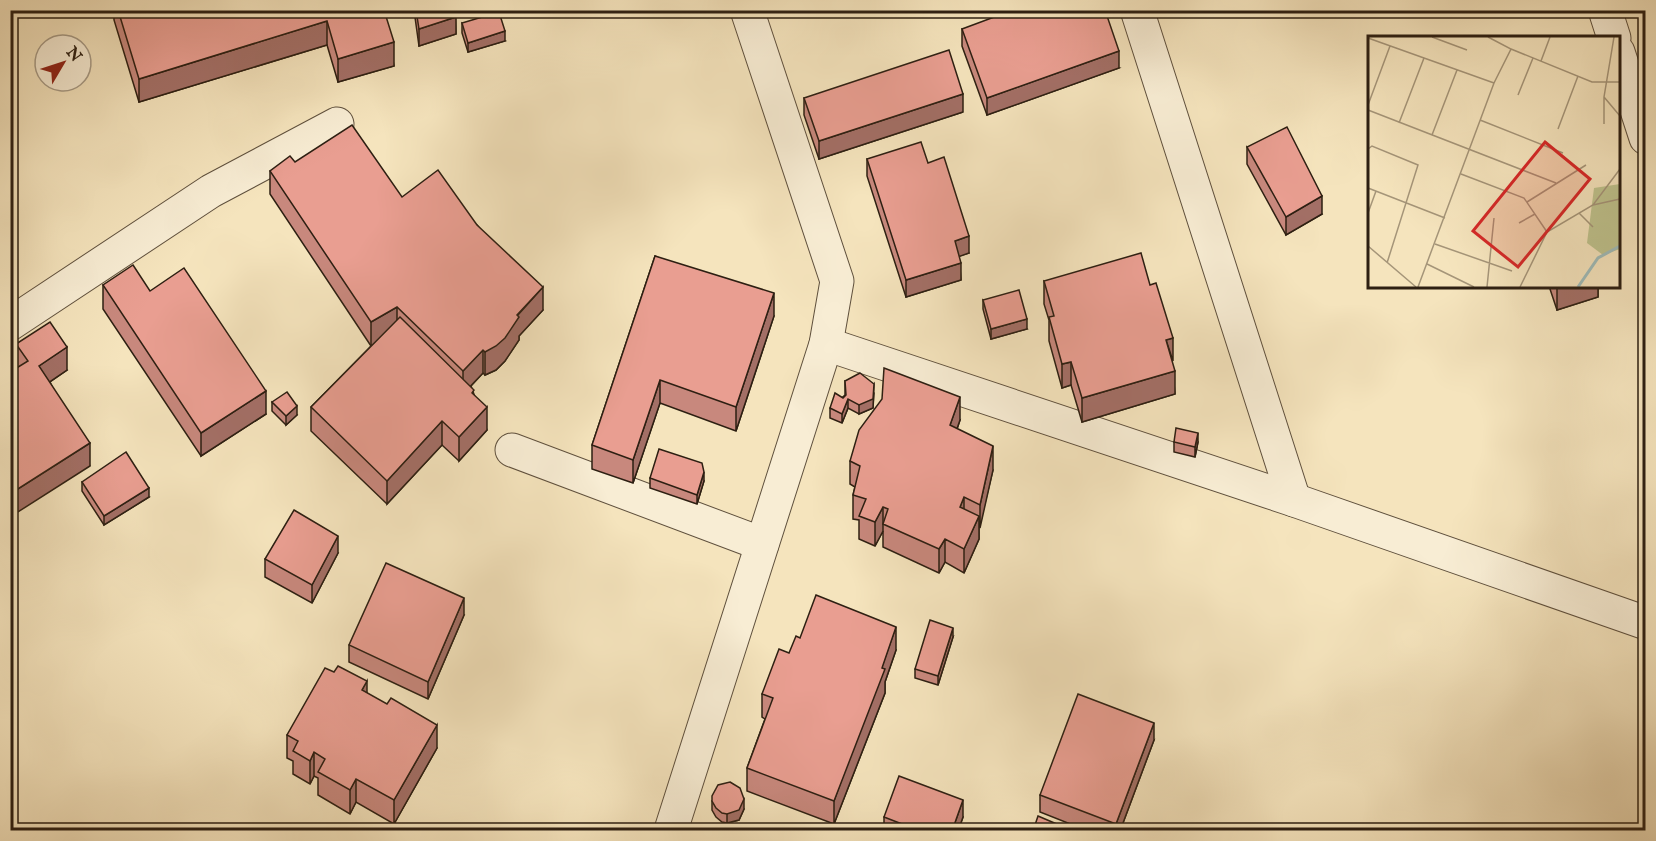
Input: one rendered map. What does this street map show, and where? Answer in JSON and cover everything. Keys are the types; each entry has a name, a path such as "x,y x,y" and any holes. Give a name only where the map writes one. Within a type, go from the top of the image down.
{"street":[{"path":"671,831 826,345 837,281 747,10"},
{"path":"1137,10 1294,500"},
{"path":"1605,10 1613,36"},
{"path":"1620,58 1646,138"},
{"path":"10,324 211,191 337,124"},
{"path":"826,345 1294,500 1646,623"},
{"path":"512,450 762,544"}],"building":[{"path":"118,10 384,10 394,42 338,59 327,21 139,79"},
{"path":"416,10 455,10 456,17 419,29"},
{"path":"1013,10 1105,10 1119,51 987,98 962,29"},
{"path":"499,12 505,31 468,43 462,23"},
{"path":"949,50 963,94 819,141 804,98"},
{"path":"352,125 402,197 438,170 477,225 543,287 517,315 519,317 505,338 485,352 483,350 463,371 397,307 371,322 270,171 290,156 295,162"},
{"path":"1287,127 1322,196 1286,217 1247,147"},
{"path":"921,142 928,163 944,157 969,236 955,241 961,263 906,280 867,159"},
{"path":"1141,253 1150,285 1156,283 1173,338 1166,340 1175,371 1082,398 1071,362 1062,364 1049,317 1054,316 1044,281"},
{"path":"655,256 774,293 736,407 660,380 633,460 592,445"},
{"path":"133,265 150,291 184,268 266,391 201,433 103,285"},
{"path":"1019,290 1027,319 991,329 983,300"},
{"path":"400,317 474,390 472,393 487,407 459,437 442,421 387,481 311,407"},
{"path":"50,322 67,347 39,366 90,443 10,494 10,372 28,361 16,344"},
{"path":"884,368 960,397 950,425 993,446 980,505 964,497 960,507 979,516 964,549 945,539 939,549 883,524 888,509 883,507 875,522 859,516 866,499 853,495 860,466 850,461 859,430 882,399"},
{"path":"860,373 874,384 873,399 859,405 848,399 842,414 830,408 835,393 843,398 846,395 845,381"},
{"path":"287,392 297,406 286,416 272,402"},
{"path":"1176,428 1198,433 1195,447 1174,442"},
{"path":"659,449 702,463 704,472 697,495 650,478"},
{"path":"126,452 149,488 104,516 82,482"},
{"path":"294,510 338,536 312,585 265,559"},
{"path":"386,563 464,598 428,682 349,645"},
{"path":"816,595 896,627 882,668 885,669 834,801 747,768 773,698 762,694 779,649 789,653 796,636 800,638"},
{"path":"930,620 953,628 938,676 915,669"},
{"path":"338,666 367,681 362,690 387,704 391,698 437,725 394,800 356,779 350,790 318,772 325,759 314,752 310,761 293,751 298,741 287,735 325,668 334,672"},
{"path":"1078,694 1154,723 1116,824 1040,795"},
{"path":"899,776 963,800 952,831 920,831 884,817"},
{"path":"730,782 740,788 744,799 739,810 727,814 716,808 712,796 718,785"},
{"path":"1038,816 1059,825 1056,831 1033,831"}]}
